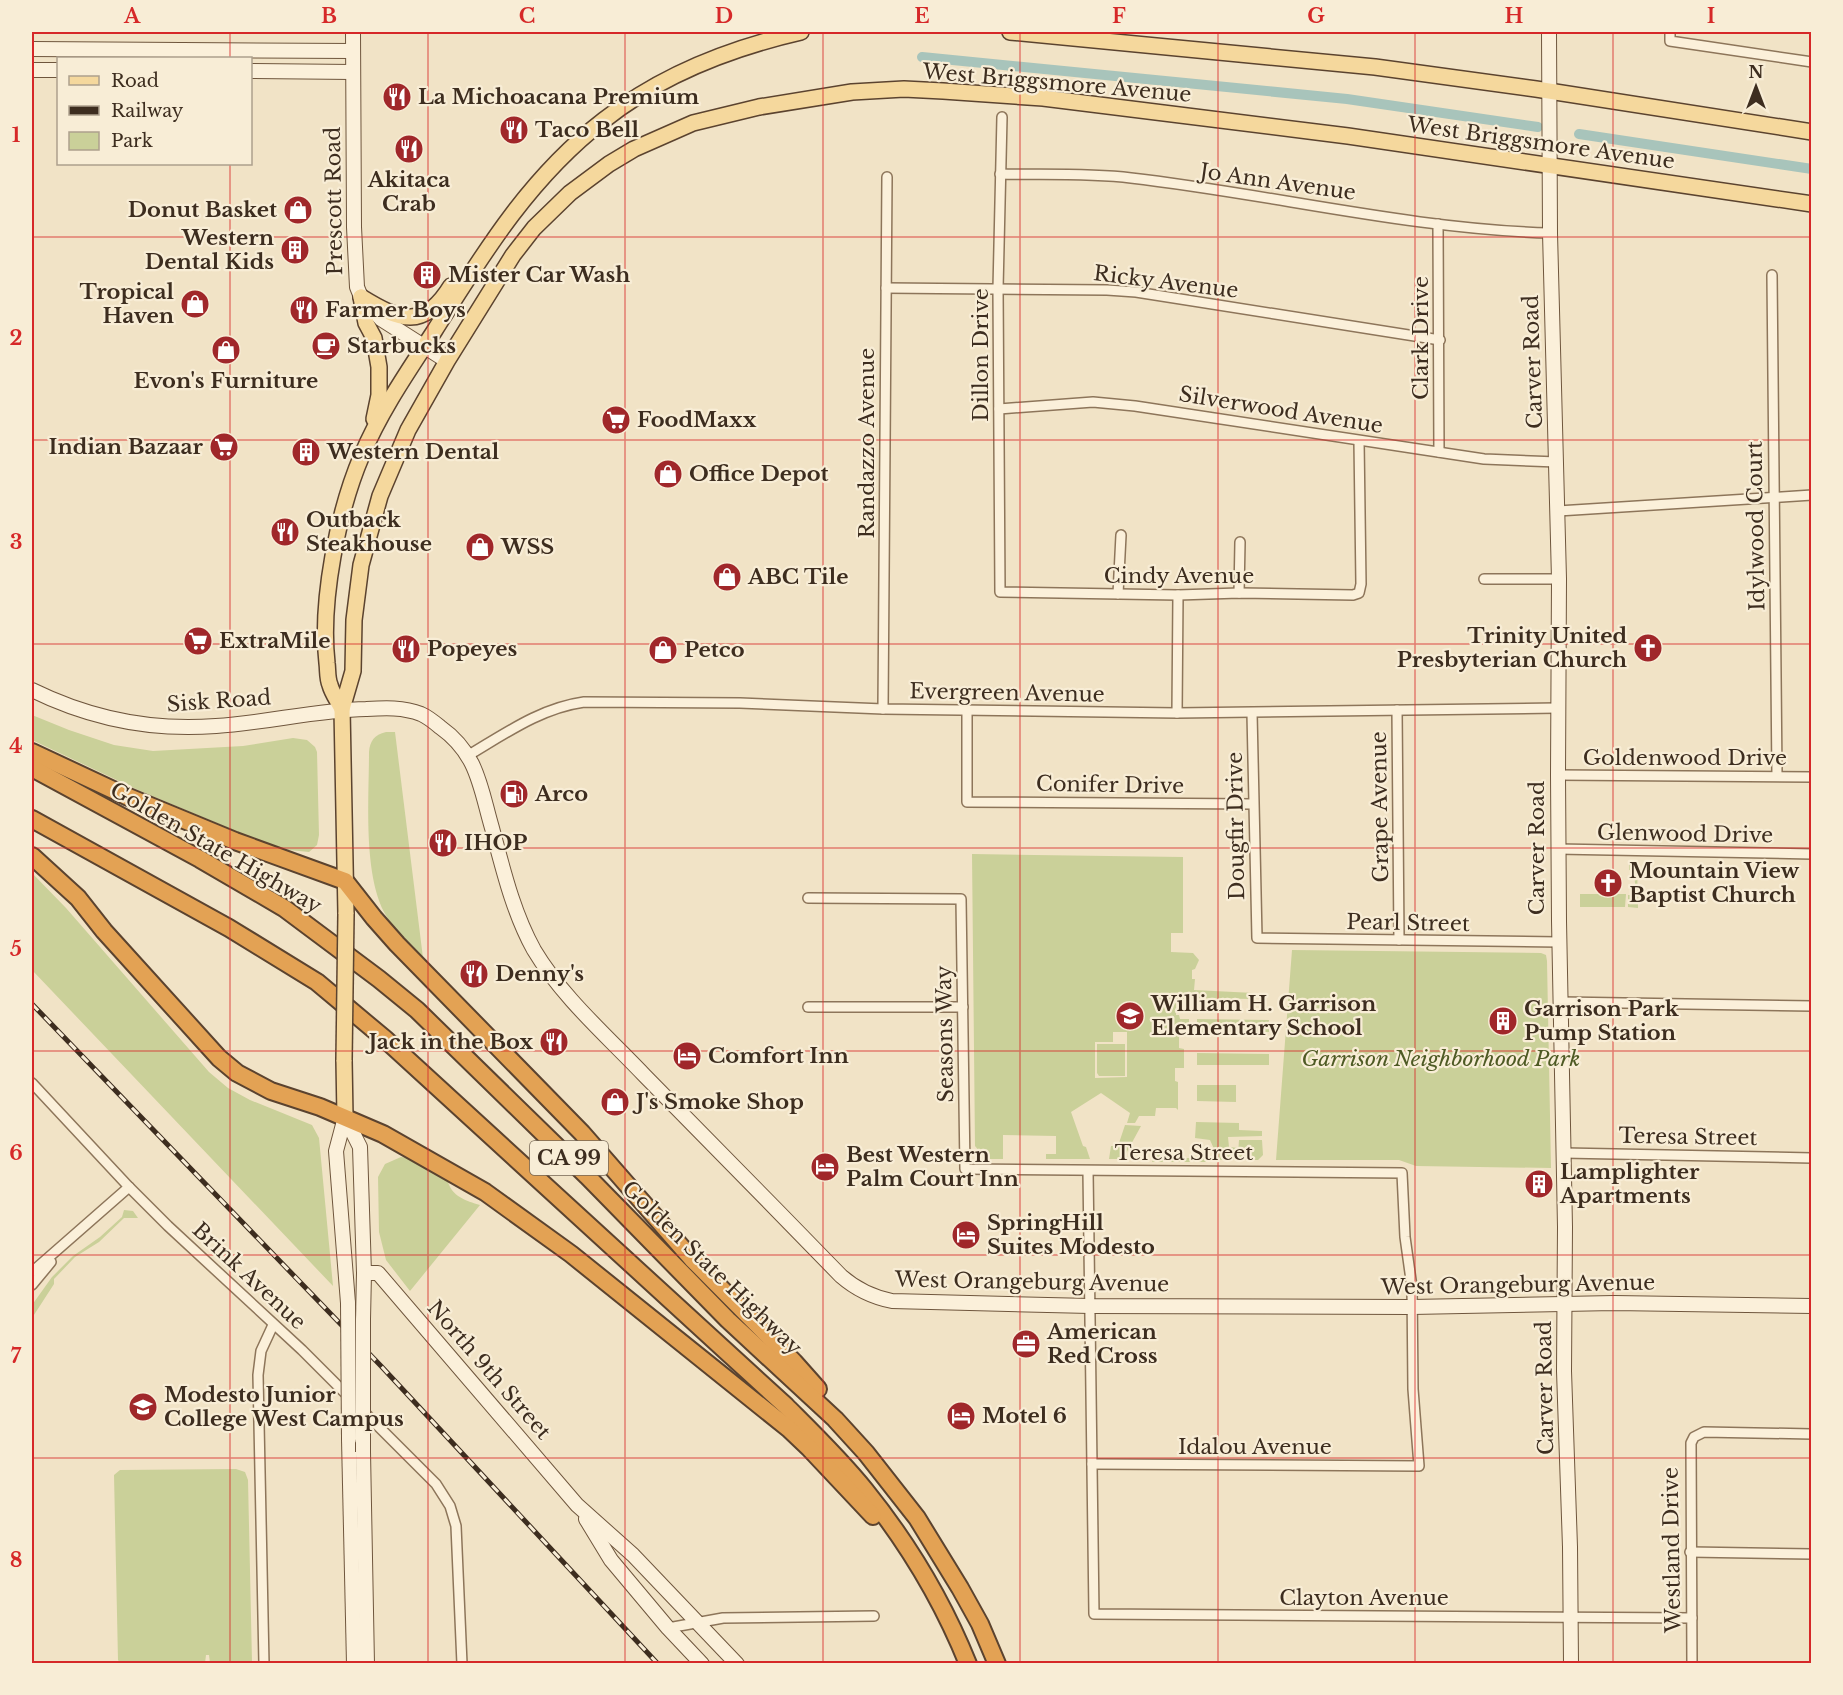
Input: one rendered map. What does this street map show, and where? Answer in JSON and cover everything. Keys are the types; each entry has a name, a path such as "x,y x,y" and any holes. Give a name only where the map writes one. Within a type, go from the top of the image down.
{"highway":[{"path":"32,752 126,796 235,841 345,881 397,944 582,1133 692,1259 794,1362 842,1417 892,1484"},
{"name":"Golden State Highway","path":"32,768 200,859 284,908 417,1010 587,1176 728,1320 835,1419 892,1484 917,1518 980,1624 997,1664"},
{"name":"CA 99","path":"32,819 229,928 317,982 385,1039 786,1406 828,1448 865,1490 909,1552 949,1622 969,1664"},
{"path":"32,856 78,898 104,931 219,1058 254,1083 345,1117 403,1144 485,1192 571,1254 789,1429 909,1552"}],"main road":[{"name":"West Briggsmore Avenue","path":"342,709 329,684 325,648 326,606 332,563 348,495 368,442 392,397 490,244 519,203 553,164 606,118 658,84 727,53 801,32"},
{"path":"1010,32 1375,67 1812,132"},
{"name":"West Briggsmore Avenue","path":"345,1117 346,914 342,709 353,671 354,620 362,566 380,496 408,430 447,361 513,255 534,228 570,192 609,164 663,135 693,123 759,106 852,92 882,90 962,92 1043,98 1336,134 1812,204"},
{"path":"361,297 383,310 400,316 414,317 429,313 444,297 479,241 519,203"},
{"path":"361,297 366,323 374,338 379,367 380,395 368,442"}],"street":[{"name":"Prescott Road","path":"352,32 357,287 361,297 381,319 447,361"},
{"name":"Carver Road","path":"1549,32 1550,233 1559,579 1557,708 1564,1153 1564,1371 1571,1664"},
{"path":"1670,36 1812,62"},
{"path":"32,49 352,51"},
{"path":"32,70 57,70"},
{"path":"252,71 353,72"},
{"name":"Dillon Drive","path":"1000,592 998,289 1002,117"},
{"name":"Jo Ann Avenue","path":"1000,174 1131,178 1438,224 1490,230 1550,233"},
{"name":"Randazzo Avenue","path":"883,709 887,177"},
{"name":"Clark Drive","path":"1438,224 1439,452"},
{"name":"Idylwood Court","path":"1772,275 1777,777"},
{"name":"Ricky Avenue","path":"886,288 1136,292 1440,340"},
{"name":"Silverwood Avenue","path":"999,409 1093,402 1484,459 1557,462"},
{"name":"Cindy Avenue","path":"1000,592 1348,596 1359,593 1361,584 1359,441"},
{"path":"1558,512 1812,495"},
{"path":"1118,594 1121,535"},
{"path":"1239,593 1240,542"},
{"path":"1484,579 1559,579"},
{"path":"1176,713 1178,595"},
{"name":"Sisk Road","path":"32,690 67,706 99,716 174,727 236,724 342,709"},
{"name":"Evergreen Avenue","path":"469,755 548,710 584,702 740,703 883,709 1176,713 1557,708"},
{"name":"West Orangeburg Avenue","path":"342,709 399,708 423,715 448,733 469,755 481,782 491,827 518,918 534,950 552,977 841,1276 865,1293 892,1301 1090,1306 1412,1307 1614,1303 1812,1306"},
{"name":"Conifer Drive","path":"967,710 967,802 1253,804"},
{"name":"Grape Avenue","path":"1397,710 1399,940"},
{"name":"Dougfir Drive","path":"1252,713 1257,938"},
{"name":"Goldenwood Drive","path":"1558,775 1812,777"},
{"name":"Glenwood Drive","path":"1558,849 1812,854"},
{"name":"Seasons Way","path":"808,898 961,899 965,1169"},
{"name":"Pearl Street","path":"1257,938 1559,942"},
{"path":"1562,1002 1812,1006"},
{"path":"808,1007 963,1007"},
{"name":"Brink Avenue","path":"32,1083 129,1187 302,1350 436,1484 453,1516 458,1541 462,1664"},
{"path":"345,1117 360,1147 364,1273 363,1452 367,1664"},
{"path":"345,1117 336,1151 348,1303 354,1664"},
{"name":"Teresa Street","path":"1564,1153 1812,1158"},
{"name":"Teresa Street","path":"965,1169 1402,1173 1412,1307"},
{"path":"1088,1171 1092,1464"},
{"path":"32,1272 129,1187"},
{"path":"32,1285 58,1255 61,1248"},
{"name":"North 9th Street","path":"364,1273 378,1273 577,1505 633,1555 737,1664"},
{"name":"Idalou Avenue","path":"1092,1464 1419,1466 1413,1389 1412,1307"},
{"path":"264,1664 258,1375 261,1351 273,1325"},
{"name":"Westland Drive","path":"1692,1664 1689,1448 1694,1437 1704,1432 1812,1434"},
{"name":"Clayton Avenue","path":"1092,1464 1094,1614 1692,1618"},
{"name":"North 9th Street","path":"577,1505 611,1560 668,1628 702,1664"},
{"path":"1690,1552 1812,1554"},
{"path":"668,1628 723,1618 874,1616"}],"green space":[{"path":"32,715 114,745 153,751 243,746 293,738 307,740 317,752 319,835 317,845 309,852 279,849 138,790 32,740"},
{"path":"386,732 395,732 423,958 384,912 373,876 368,812 369,752 373,739"},
{"name":"William H. Garrison Elementary School","path":"972,854 1183,857 1183,933 1171,933 1171,952 1193,953 1199,960 1195,969 1192,970 1192,979 1195,979 1194,990 1254,993 1254,999 1185,998 1185,1002 1176,1002 1176,1015 1179,1015 1180,1019 1189,1019 1189,1031 1184,1031 1184,1035 1179,1035 1179,1048 1184,1049 1184,1068 1175,1068 1175,1081 1178,1082 1178,1110 1176,1108 1156,1108 1155,1116 1139,1116 1135,1123 1127,1123 1130,1113 1101,1093 1071,1112 1090,1159 1046,1159 1046,1154 1056,1154 1056,1136 1003,1135 1003,1159 986,1159 975,1146","holes":["1113,1032 1127,1032 1127,1077 1095,1078 1095,1042 1113,1042"]},
{"path":"1629,864 1637,864 1638,908 1628,907 1628,895 1636,895 1634,871 1629,870"},
{"path":"32,873 66,908 209,1072 228,1088 250,1100 312,1125 319,1138 333,1286 32,970"},
{"path":"1580,894 1626,894 1625,907 1580,907"},
{"name":"Garrison Neighborhood Park","path":"1292,950 1541,953 1546,955 1551,1168 1416,1166 1399,1160 1276,1160"},
{"path":"1197,1019 1269,1020 1269,1032 1197,1032"},
{"path":"1097,1044 1125,1044 1125,1076 1099,1076 1097,1073"},
{"path":"1197,1053 1269,1054 1269,1065 1197,1065"},
{"path":"1197,1085 1236,1085 1236,1102 1197,1101"},
{"path":"1196,1122 1239,1123 1239,1130 1262,1131 1262,1136 1228,1137 1229,1147 1238,1148 1238,1155 1239,1140 1262,1140 1263,1155 1258,1160 1219,1160 1210,1140 1195,1138"},
{"path":"1125,1125 1141,1126 1123,1159 1109,1159 1111,1146 1118,1146"},
{"path":"1157,1150 1162,1151 1162,1158 1202,1158 1202,1152 1205,1151 1211,1162 1152,1162"},
{"path":"401,1157 409,1158 448,1182 460,1197 480,1205 410,1291 386,1260 379,1232 378,1177 385,1164"},
{"path":"124,1210 133,1211 138,1218 124,1218 99,1242 75,1257 54,1279 54,1284 32,1318 32,1305 52,1277 73,1256 100,1237 122,1217"},
{"path":"236,1469 245,1472 248,1480 252,1662 210,1663 209,1655 206,1655 205,1663 120,1663 118,1660 114,1475 120,1470"}],"waterway":[{"path":"922,57 1347,99 1538,127"},
{"path":"1579,134 1812,169"}],"railway":[{"path":"32,1004 381,1366 658,1664"}],"place":[{"name":"La Michoacana Premium","path":"397,97"},
{"name":"Taco Bell","path":"514,130"},
{"name":"Akitaca Crab","path":"409,149"},
{"name":"Donut Basket","path":"298,210"},
{"name":"Western Dental Kids","path":"295,250"},
{"name":"Mister Car Wash","path":"427,275"},
{"name":"Tropical Haven","path":"195,304"},
{"name":"Farmer Boys","path":"304,310"},
{"name":"Starbucks","path":"326,346"},
{"name":"Evon's Furniture","path":"226,350"},
{"name":"FoodMaxx","path":"616,420"},
{"name":"Indian Bazaar","path":"224,447"},
{"name":"Western Dental","path":"306,452"},
{"name":"Office Depot","path":"668,474"},
{"name":"Outback Steakhouse","path":"285,532"},
{"name":"WSS","path":"480,547"},
{"name":"ABC Tile","path":"727,577"},
{"name":"ExtraMile","path":"198,641"},
{"name":"Trinity United Presbyterian Church","path":"1648,648"},
{"name":"Popeyes","path":"406,649"},
{"name":"Petco","path":"663,650"},
{"name":"Arco","path":"514,794"},
{"name":"IHOP","path":"443,843"},
{"name":"Mountain View Baptist Church","path":"1608,883"},
{"name":"Denny's","path":"474,974"},
{"name":"William H. Garrison Elementary School","path":"1130,1016"},
{"name":"Garrison Park Pump Station","path":"1503,1021"},
{"name":"Jack in the Box","path":"554,1042"},
{"name":"Comfort Inn","path":"687,1056"},
{"name":"J's Smoke Shop","path":"615,1102"},
{"name":"Best Western Palm Court Inn","path":"825,1167"},
{"name":"Lamplighter Apartments","path":"1539,1184"},
{"name":"SpringHill Suites Modesto","path":"966,1235"},
{"name":"American Red Cross","path":"1026,1344"},
{"name":"Modesto Junior College West Campus","path":"143,1407"},
{"name":"Motel 6","path":"961,1416"}]}
